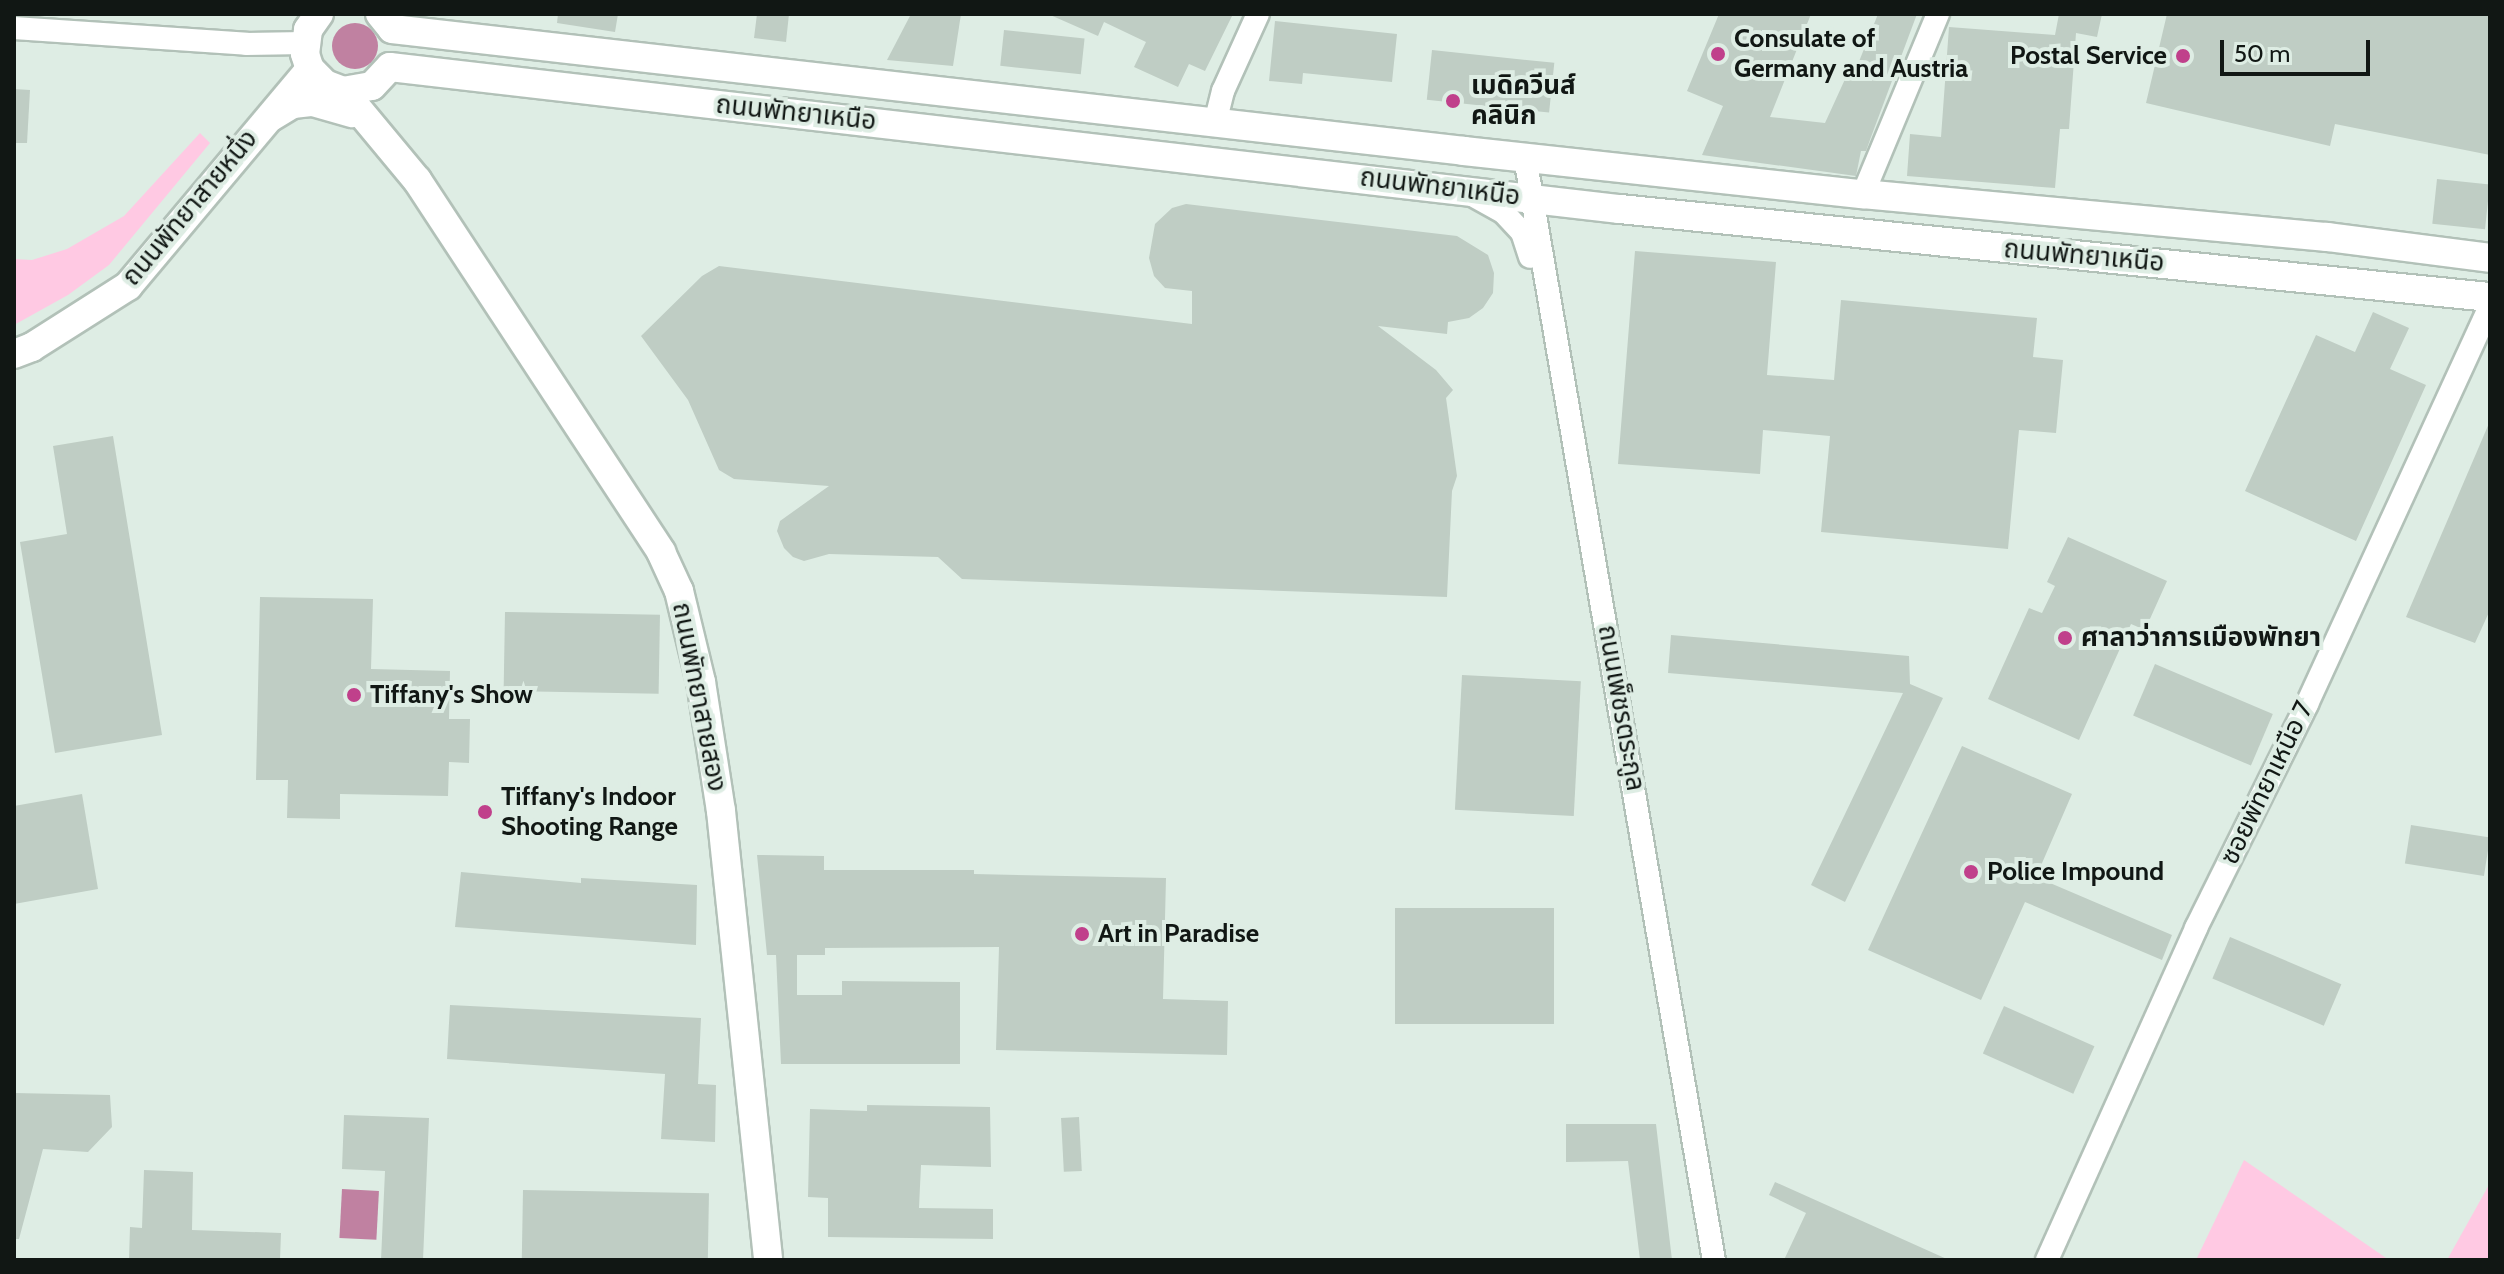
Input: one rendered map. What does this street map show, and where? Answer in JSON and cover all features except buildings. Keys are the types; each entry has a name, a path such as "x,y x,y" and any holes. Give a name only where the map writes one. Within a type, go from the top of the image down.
{"main road":[{"name":"ถนนพัทยาสายหนึ่ง","path":"14,354 32,347 128,286 263,121 307,56 308,30 319,14"},
{"path":"418,14 456,37"},
{"name":"ถนนพัทยาเหนือ","path":"386,22 456,37 1215,123 1863,194 2327,237 2490,258"},
{"name":"ถนนพัทยาสายสอง","path":"307,56 325,84 343,91 417,180 661,552 679,591 701,682 721,811 768,1260"},
{"name":"ถนนพัทยาเหนือ","path":"343,91 372,86 390,67 1794,228 2490,297"},
{"path":"263,121 293,104 313,102 335,106 367,120"}],"street":[{"path":"1215,123 1223,91 1258,14"},
{"path":"1863,194 1938,14"},
{"path":"14,28 246,44 307,56"},
{"name":"ถนนเพ็ชรตระกูล","path":"1525,157 1714,1260"},
{"path":"1461,189 1504,213 1522,232 1552,327"},
{"name":"ซอยพัทยาเหนือ 7","path":"2047,1260 2196,928 2307,704 2490,307"}],"shaded area":[{"path":"355,23 364,24 371,30 377,37 377,55 371,62 364,68 355,69 346,68 339,62 333,55 332,46 333,37 339,30 346,24"},
{"path":"200,133 210,143 109,265 68,295 14,325 14,259 32,260 67,249 124,216"},
{"path":"2244,1160 2389,1260 2196,1260"},
{"path":"2490,1183 2490,1260 2447,1260"},
{"path":"342,1189 379,1191 376,1240 339,1238"}],"place":[{"name":"Consulate of Germany and Austria","path":"1718,54"},
{"name":"Postal Service","path":"2183,56"},
{"name":"เมดิควีนส์ คลินิก","path":"1453,101"},
{"name":"ศาลาว่าการเมืองพัทยา","path":"2065,638"},
{"name":"Tiffany's Show","path":"354,695"},
{"name":"Tiffany's Indoor Shooting Range","path":"485,812"},
{"name":"Police Impound","path":"1971,872"},
{"name":"Art in Paradise","path":"1082,934"}]}
